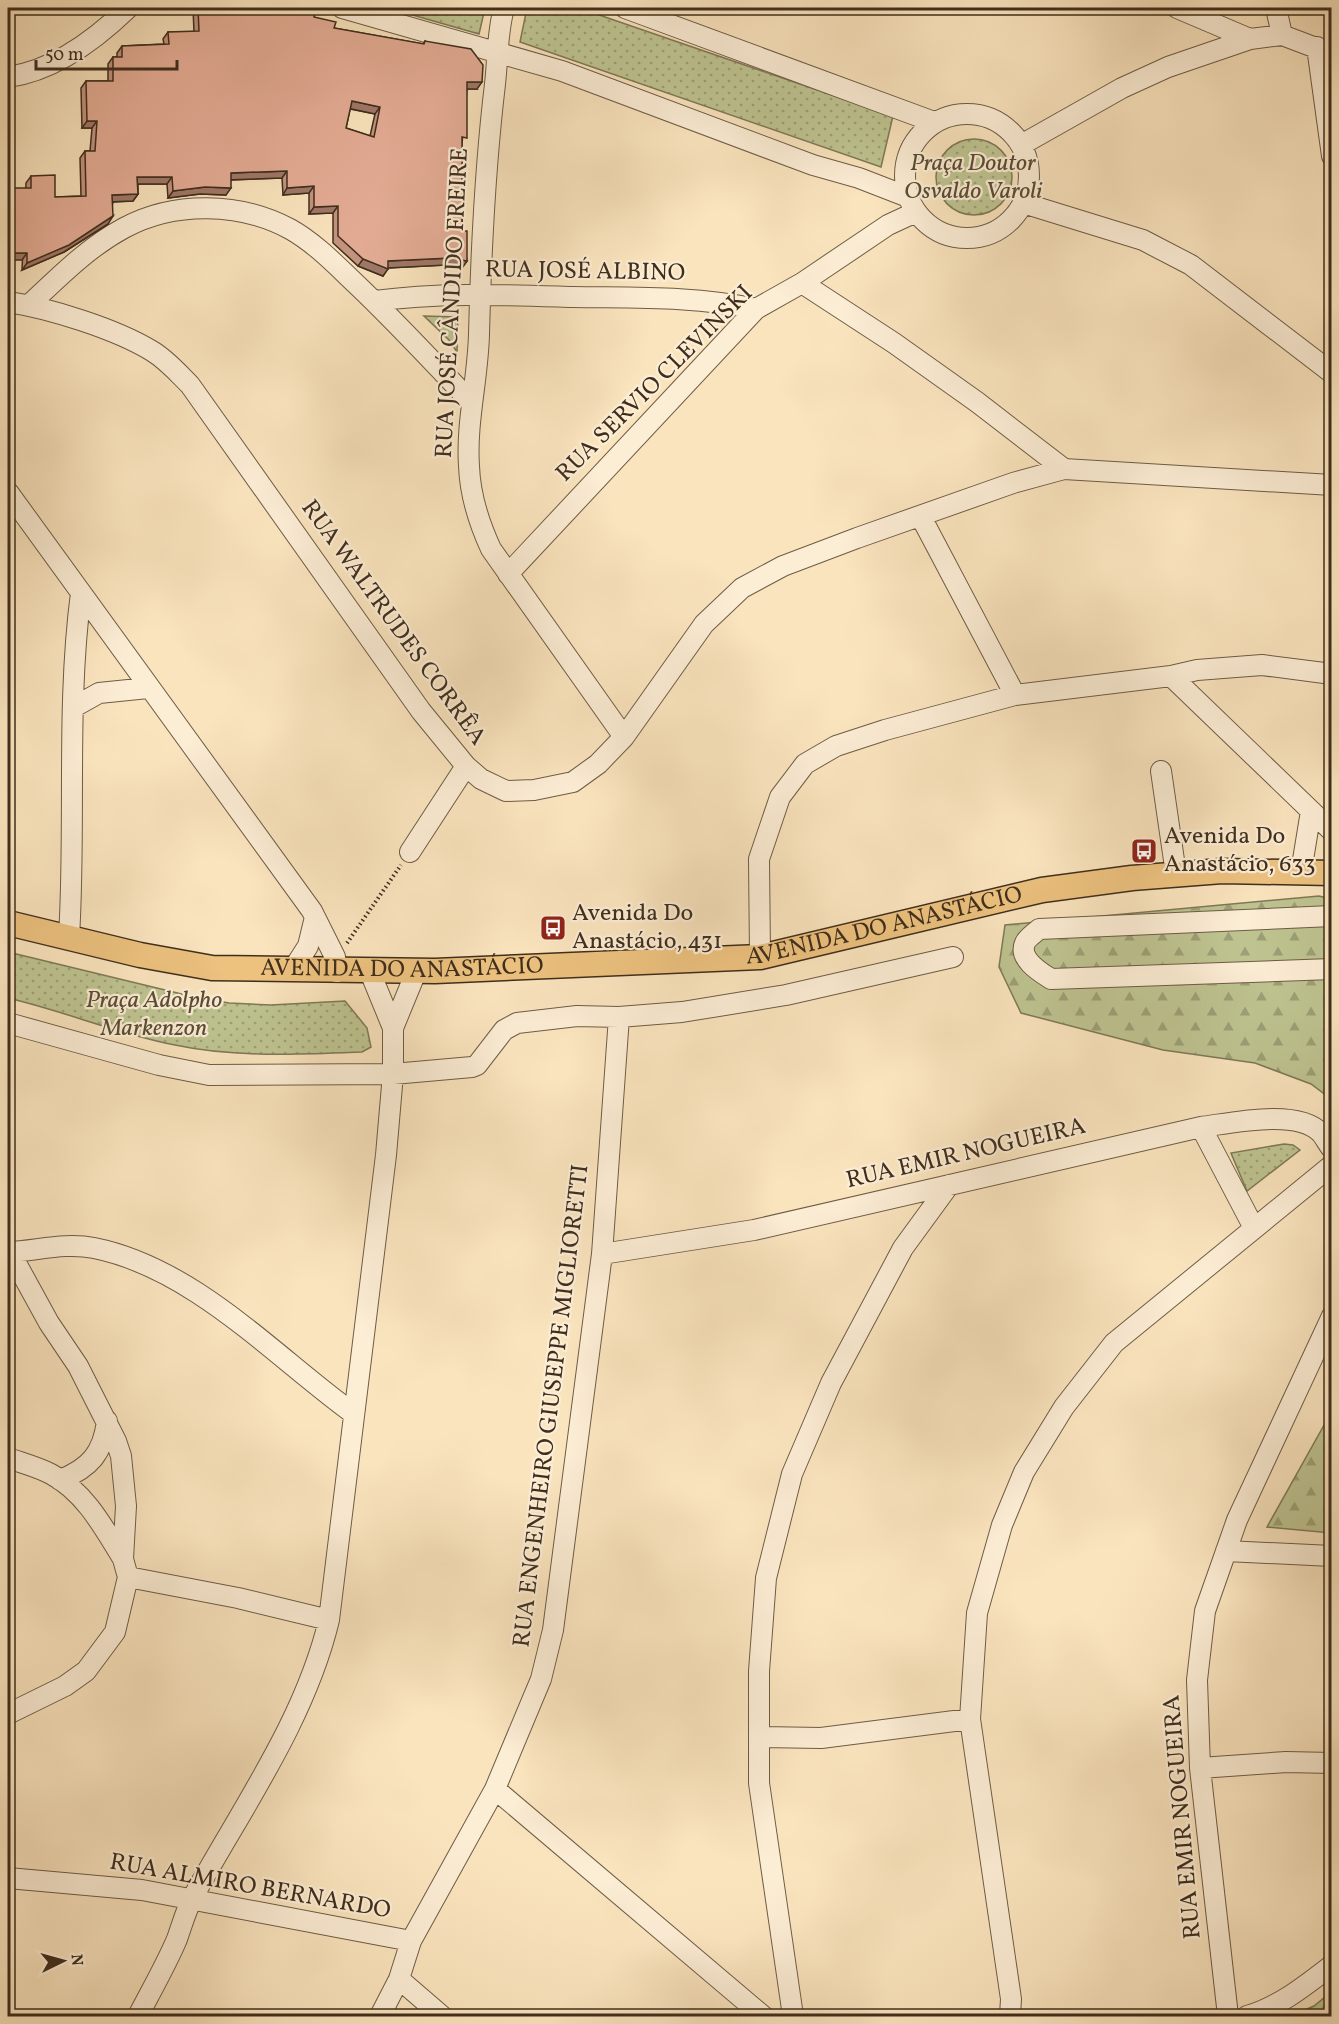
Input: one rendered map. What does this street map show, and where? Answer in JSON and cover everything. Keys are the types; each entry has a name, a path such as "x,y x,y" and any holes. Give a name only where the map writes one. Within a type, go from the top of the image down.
{"main road":[{"name":"AVENIDA DO ANASTÁCIO","path":"8,923 212,968 292,971 336,964 370,972 416,972 760,957 1042,890 1176,874 1222,871 1332,873"}],"street":[{"path":"8,77 27,73 63,57 99,35 128,8"},
{"path":"342,8 562,71 813,165 859,178 912,205 934,230 959,238 984,236 1007,224 1023,203 1029,184 1028,164 1021,145 1005,126 982,115 957,114 934,122 914,142 904,169 912,205"},
{"name":"RUA JOSÉ CÂNDIDO FREIRE","path":"504,8 496,51 483,204 479,337 471,402 469,467 474,501 479,522 491,549 624,737"},
{"path":"625,8 934,122"},
{"path":"1177,8 1250,39"},
{"path":"1276,8 1282,35"},
{"path":"1021,145 1122,88 1168,67 1250,39 1282,35 1324,51 1332,156"},
{"path":"1023,203 1143,240 1191,265 1332,373"},
{"name":"RUA SERVIO CLEVINSKI","path":"508,574 756,309 802,283 888,225 912,205"},
{"path":"29,305 77,259 125,227 156,216 205,208 233,209 268,219 309,242 375,302 471,402"},
{"path":"802,283 894,343 977,402 1064,469"},
{"name":"RUA JOSÉ ALBINO","path":"375,302 479,295 678,298 756,309"},
{"name":"RUA WALTRUDES CORRÊA","path":"8,302 29,305 103,330 151,351 190,385 236,453 368,633 421,711 466,766 481,779 506,791 534,790 573,782 598,764 624,737 704,624 742,588 783,566 1013,483 1064,469 1332,485"},
{"path":"8,492 315,917 336,964"},
{"path":"921,517 1015,695"},
{"path":"69,937 73,880 74,706 77,624 81,593"},
{"path":"760,957 759,859 780,797 805,764 836,746 885,730 1015,695 1171,676 1197,670 1262,665 1332,674"},
{"path":"1171,676 1332,831"},
{"path":"74,706 99,693 148,688"},
{"path":"410,852 466,766"},
{"path":"1161,771 1176,874"},
{"path":"1301,872 1311,812"},
{"path":"1332,916 1039,929 1025,942 1024,953 1034,969 1051,979 1332,969"},
{"path":"292,971 308,946 315,917"},
{"name":"AVENIDA DO ANASTÁCIO","path":"8,1023 159,1065 209,1075 393,1074 472,1068 477,1065 504,1030 517,1023 577,1016 619,1017 682,1012 740,1004 953,957"},
{"path":"370,972 393,1028"},
{"path":"138,2016 176,1940 192,1899 308,1686 322,1652 329,1620 393,1074 393,1028 416,972"},
{"name":"RUA ENGENHEIRO GIUSEPPE MIGLIORETTI","path":"380,2016 399,1979 411,1941 495,1789 541,1679 553,1630 602,1254 619,1017"},
{"name":"RUA EMIR NOGUEIRA","path":"602,1254 754,1230 1201,1127 1271,1119 1296,1121 1320,1132 1332,1149"},
{"path":"1201,1127 1254,1228"},
{"path":"1022,2016 1010,2008 970,1719 977,1614 1002,1525 1024,1472 1064,1407 1114,1343 1332,1166"},
{"path":"793,2016 759,1783 759,1671 762,1608 774,1544 792,1474 831,1383 859,1326 903,1248 949,1185"},
{"path":"9,1712 65,1686 92,1664 115,1632 125,1568 126,1506 121,1456 107,1420 78,1366 39,1306 9,1252 64,1246 93,1247 156,1268 217,1308 314,1386 354,1414"},
{"name":"RUA EMIR NOGUEIRA","path":"1228,2016 1200,1768 1197,1680 1205,1611 1237,1520 1332,1316"},
{"path":"60,1480 73,1475 97,1454 104,1440 107,1420"},
{"path":"8,1458 52,1474 75,1491 94,1514 125,1568 329,1620"},
{"path":"1226,1551 1332,1556"},
{"path":"759,1737 821,1738 970,1719"},
{"path":"1200,1768 1286,1762 1332,1763"},
{"path":"495,1789 763,2016"},
{"name":"RUA ALMIRO BERNARDO","path":"8,1878 142,1890 411,1941"},
{"path":"1247,2016 1261,2012 1303,1988 1332,1965"},
{"path":"399,1979 442,2016"}],"path":[{"path":"336,964 410,852"}],"green space":[{"path":"388,8 485,8 479,34"},
{"path":"527,8 579,8 893,116 881,167 520,42"},
{"name":"Praça Doutor Osvaldo Varoli","path":"974,139 989,142 1001,150 1009,162 1012,177 1009,192 1001,204 989,212 974,215 959,212 947,204 939,192 936,177 939,162 947,150 959,142"},
{"path":"424,316 458,317 457,352 449,340"},
{"path":"1319,896 1331,899 1331,1099 1311,1084 1255,1063 1163,1050 1021,1013 999,967 1005,925"},
{"name":"Praça Adolpho Markenzon","path":"8,952 194,997 229,1003 271,1005 345,1001 367,1028 371,1047 362,1052 245,1053 198,1049 154,1040 8,998"},
{"path":"1284,1144 1293,1145 1300,1150 1247,1191 1231,1153"},
{"path":"1331,1408 1331,1533 1267,1527 1328,1418"},
{"path":"1331,1992 1331,2016 1291,2016 1314,2006"}],"building":[{"path":"198,8 316,8 314,17 336,22 334,28 424,44 425,41 471,49 483,65 482,82 467,82 467,138 462,137 462,231 467,231 467,261 451,258 388,261 388,269 363,259 338,236 338,206 314,207 314,186 287,188 287,171 231,173 231,188 205,187 173,191 172,177 137,177 138,194 112,195 113,216 69,245 27,263 27,253 8,253 8,188 31,188 31,176 55,175 55,197 86,196 85,151 95,151 97,121 87,121 86,81 113,81 113,57 122,57 122,46 169,44 168,32 199,31","holes":["352,101 380,107 374,137 346,128"]}],"place":[{"name":"Avenida Do Anastácio, 633","path":"1144,851"},
{"name":"Avenida Do Anastácio, 431","path":"553,928"}]}
